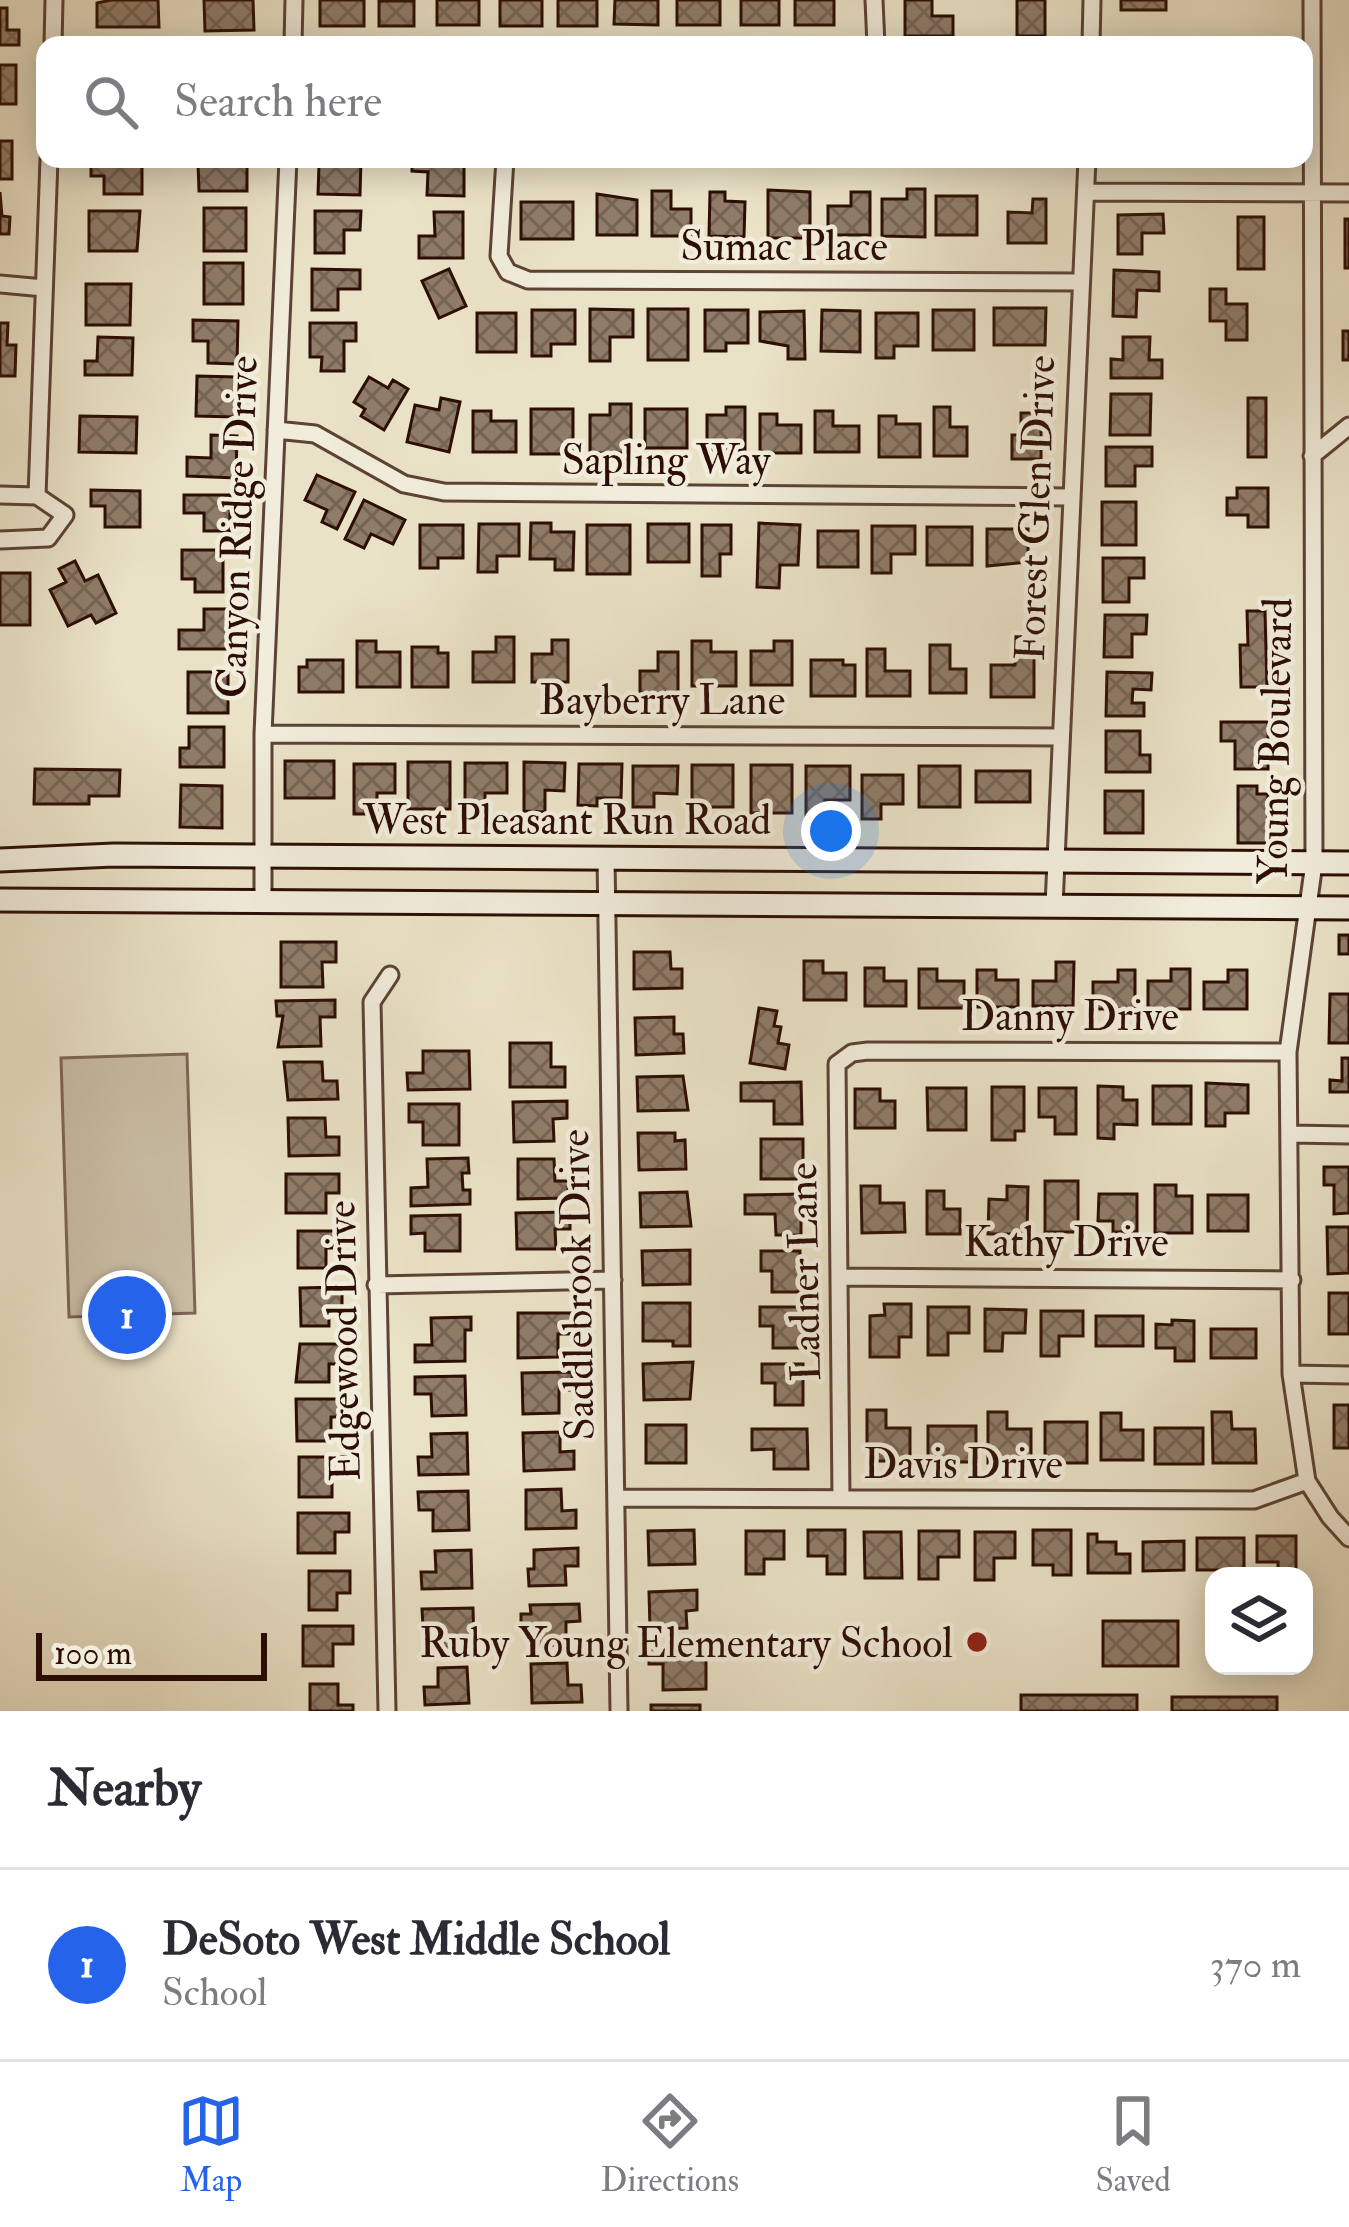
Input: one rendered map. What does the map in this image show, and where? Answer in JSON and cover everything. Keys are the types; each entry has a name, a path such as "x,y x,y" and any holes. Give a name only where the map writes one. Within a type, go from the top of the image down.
{"main road":[{"name":"West Pleasant Run Road","path":"0,860 114,854 1349,863"},
{"name":"West Pleasant Run Road","path":"0,900 1349,908"}],"street":[{"path":"53,36 54,0"},
{"path":"292,36 294,0"},
{"path":"874,0 876,36"},
{"path":"1091,36 1092,0"},
{"name":"Young Boulevard","path":"1312,0 1312,36"},
{"name":"Young Boulevard","path":"1313,97 1314,863 1288,1052 1291,1374 1307,1480 1349,1538"},
{"path":"37,496 49,168"},
{"name":"Canyon Ridge Drive","path":"263,899 262,734 288,168"},
{"name":"Sumac Place","path":"505,168 500,256 508,272 528,280 1080,282"},
{"name":"Forest Glen Drive","path":"1054,906 1087,168"},
{"path":"1086,192 1349,194"},
{"path":"0,284 44,288"},
{"path":"1312,456 1349,426"},
{"name":"Sapling Way","path":"276,430 315,434 404,484 443,492 1070,497"},
{"path":"0,496 37,496 65,515 48,538 0,540"},
{"name":"Bayberry Lane","path":"262,734 1061,737"},
{"name":"Saddlebrook Drive","path":"606,858 619,1711"},
{"name":"Edgewood Drive","path":"387,1711 372,1002 389,975"},
{"name":"Danny Drive","path":"852,1053 1008,1049 1288,1052"},
{"name":"Ladner Lane","path":"841,1498 834,1074 837,1064 852,1053"},
{"path":"1290,1134 1349,1135"},
{"name":"Kathy Drive","path":"839,1277 1292,1280"},
{"path":"376,1285 613,1280"},
{"path":"1291,1374 1349,1375"},
{"name":"Davis Drive","path":"616,1498 1254,1500 1307,1480"}],"shaded area":[{"path":"187,1054 195,1313 69,1317 61,1058"}],"building":[{"path":"158,0 159,27 97,27 97,3"},
{"path":"204,0 253,0 254,30 205,31"},
{"path":"320,0 364,0 364,26 320,26"},
{"path":"437,0 479,0 479,25 437,25"},
{"path":"500,0 542,0 542,26 500,26"},
{"path":"558,0 597,0 597,26 558,26"},
{"path":"615,0 658,0 658,25 614,24"},
{"path":"677,0 720,0 720,25 677,25"},
{"path":"741,0 779,0 779,25 741,25"},
{"path":"795,0 834,0 834,25 795,25"},
{"path":"905,0 932,0 932,16 953,16 953,36 905,36"},
{"path":"1017,0 1045,0 1045,36 1017,36"},
{"path":"1121,0 1166,0 1166,10 1121,10"},
{"path":"379,1 414,1 414,26 379,26"},
{"path":"0,8 7,8 7,30 19,30 19,45 0,45"},
{"path":"0,65 16,65 16,104 0,104"},
{"path":"0,141 12,141 12,179 0,179"},
{"path":"91,168 142,168 142,194 104,194 104,176 91,176"},
{"path":"198,168 247,168 247,191 199,191"},
{"path":"319,168 361,168 360,195 318,194"},
{"path":"464,168 464,196 427,195 428,172 412,171"},
{"path":"907,189 925,189 925,237 882,236 882,199 907,199"},
{"path":"768,190 810,192 810,238 768,238"},
{"path":"652,191 671,191 671,209 691,209 691,236 652,236"},
{"path":"0,192 2,216 10,217 9,234 0,234"},
{"path":"710,192 725,192 725,201 745,202 744,237 709,236"},
{"path":"851,192 870,192 870,235 828,235 828,206 851,206"},
{"path":"597,194 637,200 637,235 597,235"},
{"path":"936,196 977,196 977,235 936,235"},
{"path":"1033,199 1046,199 1046,243 1008,243 1008,212 1032,213"},
{"path":"521,202 573,202 573,239 521,239"},
{"path":"204,208 246,208 246,251 204,251"},
{"path":"89,211 140,211 137,251 89,251"},
{"path":"315,211 361,211 360,230 344,230 344,253 315,253"},
{"path":"434,212 463,212 463,258 419,258 419,236 435,236"},
{"path":"1163,214 1164,233 1142,233 1142,254 1118,254 1118,215"},
{"path":"1238,217 1264,217 1264,269 1238,269"},
{"path":"1345,219 1349,219 1349,268 1345,268"},
{"path":"204,263 243,263 243,304 204,304"},
{"path":"312,269 360,270 360,289 338,289 338,310 312,310"},
{"path":"449,269 466,306 439,318 422,281"},
{"path":"1114,270 1159,272 1159,291 1137,290 1136,317 1113,316"},
{"path":"86,284 131,284 130,325 86,325"},
{"path":"1210,289 1226,289 1226,304 1247,304 1247,340 1226,340 1226,321 1210,321"},
{"path":"994,308 1046,308 1045,345 994,345"},
{"path":"590,309 633,310 633,337 610,337 610,361 590,361"},
{"path":"648,309 688,309 688,360 648,360"},
{"path":"532,310 575,310 575,344 551,344 551,356 532,356"},
{"path":"705,310 748,310 748,343 726,343 726,351 705,351"},
{"path":"822,310 860,311 860,352 821,351"},
{"path":"933,310 974,310 974,350 933,350"},
{"path":"804,311 805,359 788,359 788,346 760,341 760,312"},
{"path":"477,313 516,313 516,352 477,352"},
{"path":"876,313 918,313 918,346 894,346 894,358 876,358"},
{"path":"193,320 238,321 237,364 208,363 208,341 193,341"},
{"path":"0,323 8,323 7,345 16,345 15,376 0,376"},
{"path":"310,323 356,323 356,341 344,341 344,371 321,371 322,357 310,357"},
{"path":"1343,331 1349,331 1349,360 1343,360"},
{"path":"98,337 133,338 132,375 85,375 85,361 97,361"},
{"path":"1123,337 1150,337 1149,360 1162,360 1162,378 1111,378 1111,359 1123,360"},
{"path":"197,376 236,377 235,417 196,416"},
{"path":"369,377 388,388 393,380 408,389 384,430 361,416 365,409 354,402"},
{"path":"1111,394 1151,394 1150,435 1110,435"},
{"path":"441,398 460,402 449,452 407,442 415,405 439,410"},
{"path":"1248,398 1266,398 1266,457 1248,457"},
{"path":"610,404 631,404 631,453 590,453 590,415 610,415"},
{"path":"726,407 745,407 745,450 707,450 707,415 726,415"},
{"path":"934,407 950,407 950,427 967,427 967,456 934,456"},
{"path":"531,409 573,409 573,454 531,454"},
{"path":"645,409 687,409 687,448 645,448"},
{"path":"473,411 491,411 491,421 516,421 516,452 473,452"},
{"path":"815,411 833,411 833,426 859,426 859,452 815,452"},
{"path":"1021,413 1041,413 1041,459 1012,459 1012,435 1021,435"},
{"path":"760,414 777,414 777,425 801,425 801,453 760,453"},
{"path":"80,416 137,417 136,453 79,452"},
{"path":"879,416 896,416 896,424 920,424 920,457 879,457"},
{"path":"211,435 237,436 236,478 187,476 187,457 211,458"},
{"path":"1106,447 1152,447 1152,466 1135,466 1135,486 1106,486"},
{"path":"317,475 355,492 337,529 322,522 327,510 305,500"},
{"path":"1237,488 1268,488 1268,527 1248,527 1248,515 1227,515 1227,498 1237,498"},
{"path":"91,490 140,491 140,527 105,527 105,506 91,506"},
{"path":"184,495 230,495 230,531 204,531 204,513 184,513"},
{"path":"364,500 405,520 393,544 371,534 364,548 345,539"},
{"path":"1102,502 1136,502 1136,545 1102,545"},
{"path":"531,523 551,523 551,532 574,532 573,570 555,570 555,559 530,559"},
{"path":"759,523 800,525 798,565 780,565 779,588 757,587"},
{"path":"479,524 519,524 519,556 497,556 497,572 478,572"},
{"path":"648,524 689,524 689,562 648,562"},
{"path":"420,525 463,525 463,558 438,558 438,568 420,568"},
{"path":"587,525 630,525 630,574 587,574"},
{"path":"702,525 731,525 731,554 720,554 720,576 702,576"},
{"path":"872,526 915,526 915,554 891,554 891,573 872,573"},
{"path":"927,527 972,527 972,565 927,565"},
{"path":"987,529 1028,529 1028,562 987,566"},
{"path":"818,531 858,531 858,567 818,567"},
{"path":"182,550 223,550 223,592 195,592 195,579 182,579"},
{"path":"1103,558 1144,558 1144,578 1129,578 1129,602 1103,602"},
{"path":"75,561 85,581 98,575 116,613 96,623 91,615 68,626 50,590 66,582 59,569"},
{"path":"0,573 30,573 30,625 0,625"},
{"path":"204,609 228,609 228,649 179,649 179,630 204,630"},
{"path":"1247,611 1265,611 1267,687 1241,687 1240,645 1248,645"},
{"path":"1105,615 1147,615 1146,634 1132,634 1132,657 1104,657"},
{"path":"496,637 514,637 514,682 473,682 473,652 496,652"},
{"path":"552,640 568,640 568,682 532,682 532,654 552,654"},
{"path":"357,641 376,641 376,652 400,652 400,687 357,687"},
{"path":"692,641 711,641 711,652 736,652 736,686 692,686"},
{"path":"774,641 792,641 792,685 751,685 751,651 774,651"},
{"path":"930,645 950,645 950,669 966,669 966,693 930,693"},
{"path":"412,647 438,647 438,653 448,653 448,687 412,687"},
{"path":"867,649 885,649 885,671 910,671 910,696 867,696"},
{"path":"1015,651 1034,651 1034,697 991,697 991,665 1015,665"},
{"path":"658,652 678,652 678,693 640,693 640,671 658,671"},
{"path":"307,660 343,660 343,692 299,692 299,667 307,667"},
{"path":"811,660 843,660 843,665 855,665 855,696 811,696"},
{"path":"188,672 228,672 228,713 188,713"},
{"path":"1107,672 1152,673 1151,690 1133,689 1132,703 1144,703 1144,716 1106,716"},
{"path":"1221,722 1268,722 1268,769 1235,769 1235,741 1221,741"},
{"path":"189,727 224,727 224,767 180,767 180,748 189,748"},
{"path":"1106,731 1140,731 1140,755 1150,755 1150,772 1106,772"},
{"path":"285,761 334,761 334,798 285,798"},
{"path":"408,762 450,762 450,809 408,809"},
{"path":"524,762 565,763 564,791 545,790 545,812 524,811"},
{"path":"465,763 507,763 507,793 485,793 485,816 465,816"},
{"path":"354,764 395,764 395,793 377,793 377,814 354,814"},
{"path":"579,764 622,764 621,798 597,798 597,806 578,805"},
{"path":"692,765 733,765 733,807 692,807"},
{"path":"751,765 792,765 792,813 751,813"},
{"path":"633,766 678,766 677,794 654,793 654,807 633,807"},
{"path":"806,766 850,766 850,800 825,800 825,817 806,817"},
{"path":"919,766 960,766 960,807 919,807"},
{"path":"35,769 120,770 119,796 89,796 89,804 34,804"},
{"path":"976,771 1030,771 1030,802 976,802"},
{"path":"862,775 903,775 903,804 881,804 881,819 862,819"},
{"path":"181,785 222,786 222,828 180,827"},
{"path":"1238,786 1257,786 1257,794 1268,794 1268,843 1238,843"},
{"path":"1105,791 1143,791 1143,833 1105,833"},
{"path":"1339,935 1349,935 1349,954 1339,954"},
{"path":"281,942 336,942 336,962 322,962 323,987 281,987"},
{"path":"634,952 670,952 671,969 682,969 682,988 634,989"},
{"path":"804,961 823,961 823,973 846,973 846,1000 804,1000"},
{"path":"1056,962 1074,962 1073,1006 1033,1006 1033,981 1056,981"},
{"path":"865,968 884,968 884,981 906,981 906,1006 865,1006"},
{"path":"919,969 937,969 937,981 964,981 964,1008 919,1008"},
{"path":"1171,969 1190,969 1190,1009 1148,1009 1148,981 1171,981"},
{"path":"977,970 996,970 996,980 1018,980 1018,1007 977,1007"},
{"path":"1118,970 1135,970 1135,1009 1093,1009 1093,982 1118,982"},
{"path":"1228,970 1247,970 1247,1009 1204,1009 1204,982 1228,982"},
{"path":"1330,994 1349,994 1349,1043 1329,1043"},
{"path":"335,1000 335,1017 320,1017 321,1046 278,1047 283,1016 277,1016 276,1001"},
{"path":"759,1008 777,1011 778,1043 789,1045 785,1069 750,1063"},
{"path":"674,1017 674,1034 683,1034 684,1053 636,1055 635,1018"},
{"path":"510,1043 551,1043 551,1067 565,1067 565,1087 510,1087"},
{"path":"423,1051 469,1051 470,1089 408,1090 407,1073 423,1073"},
{"path":"1342,1058 1349,1058 1349,1092 1330,1092 1330,1080 1342,1081"},
{"path":"284,1062 322,1062 323,1081 337,1081 338,1099 288,1100"},
{"path":"683,1076 688,1110 638,1111 637,1077"},
{"path":"801,1082 802,1124 774,1124 774,1101 741,1101 741,1083"},
{"path":"1206,1083 1248,1085 1248,1113 1225,1113 1225,1126 1206,1126"},
{"path":"1098,1086 1123,1087 1123,1100 1137,1100 1137,1125 1114,1124 1114,1139 1098,1138"},
{"path":"1153,1086 1191,1086 1191,1124 1153,1124"},
{"path":"992,1087 1024,1087 1024,1131 1015,1131 1015,1140 992,1140"},
{"path":"927,1088 966,1088 966,1130 928,1130"},
{"path":"1039,1088 1076,1088 1076,1134 1055,1134 1055,1117 1039,1117"},
{"path":"855,1089 880,1089 880,1101 895,1101 895,1128 855,1128"},
{"path":"567,1101 567,1118 553,1119 554,1141 514,1142 513,1102"},
{"path":"409,1104 459,1104 459,1145 423,1145 423,1122 409,1122"},
{"path":"288,1118 325,1118 326,1137 339,1137 339,1155 289,1156"},
{"path":"638,1133 675,1133 675,1141 685,1140 686,1169 639,1170"},
{"path":"761,1139 803,1139 803,1179 761,1179"},
{"path":"468,1158 469,1173 462,1173 470,1204 411,1206 411,1188 428,1187 427,1159"},
{"path":"518,1159 554,1159 555,1181 568,1181 568,1198 518,1199"},
{"path":"1324,1167 1349,1167 1349,1213 1334,1214 1334,1185 1324,1185"},
{"path":"286,1174 339,1174 339,1193 326,1193 326,1213 286,1213"},
{"path":"1045,1181 1078,1181 1078,1232 1045,1232"},
{"path":"1155,1185 1176,1185 1176,1196 1192,1196 1192,1233 1155,1233"},
{"path":"861,1186 880,1186 880,1203 904,1203 905,1232 862,1233"},
{"path":"1007,1186 1028,1187 1027,1234 988,1234 989,1199 1007,1200"},
{"path":"927,1191 944,1191 944,1209 960,1209 960,1234 927,1234"},
{"path":"687,1192 691,1226 641,1227 640,1193"},
{"path":"801,1194 801,1235 776,1235 775,1214 745,1214 745,1195"},
{"path":"1099,1194 1137,1194 1137,1232 1113,1232 1113,1221 1098,1221"},
{"path":"1208,1195 1248,1195 1248,1231 1208,1231"},
{"path":"570,1212 570,1229 555,1229 556,1249 517,1249 516,1213"},
{"path":"460,1215 460,1251 425,1251 425,1233 411,1234 411,1216"},
{"path":"1327,1227 1349,1227 1349,1273 1328,1274"},
{"path":"298,1231 340,1231 340,1248 326,1248 326,1268 298,1268"},
{"path":"690,1250 690,1284 643,1285 642,1251"},
{"path":"761,1251 800,1251 800,1292 772,1292 772,1271 761,1271"},
{"path":"342,1287 342,1306 329,1307 329,1326 301,1326 300,1288"},
{"path":"1329,1293 1349,1293 1349,1334 1329,1334"},
{"path":"643,1303 690,1303 690,1346 643,1341"},
{"path":"884,1304 911,1304 911,1337 899,1337 899,1357 870,1357 870,1316 885,1315"},
{"path":"760,1307 803,1307 803,1348 773,1348 773,1326 760,1326"},
{"path":"928,1307 969,1307 969,1333 948,1333 948,1355 928,1355"},
{"path":"985,1309 1026,1310 1025,1333 1003,1333 1002,1351 985,1351"},
{"path":"1041,1311 1083,1311 1083,1336 1059,1336 1059,1356 1041,1356"},
{"path":"518,1313 571,1313 571,1334 558,1334 558,1357 518,1358"},
{"path":"1096,1316 1143,1316 1143,1346 1096,1346"},
{"path":"471,1317 471,1330 465,1330 465,1361 415,1362 415,1345 432,1345 431,1318"},
{"path":"1172,1320 1194,1321 1194,1361 1175,1361 1175,1348 1156,1348 1156,1324 1172,1325"},
{"path":"1211,1329 1256,1329 1256,1358 1211,1358"},
{"path":"300,1344 343,1344 343,1364 329,1364 329,1382 296,1382"},
{"path":"693,1362 690,1399 644,1400 643,1364"},
{"path":"762,1364 803,1364 803,1405 775,1405 775,1383 762,1383"},
{"path":"572,1372 572,1390 559,1390 559,1413 523,1414 522,1373"},
{"path":"465,1376 466,1415 432,1416 431,1394 415,1394 415,1377"},
{"path":"296,1399 344,1399 345,1417 331,1417 331,1441 297,1441"},
{"path":"1334,1405 1349,1405 1349,1448 1334,1448"},
{"path":"867,1410 886,1410 886,1428 910,1428 910,1461 867,1461"},
{"path":"988,1412 1007,1412 1007,1429 1031,1429 1031,1463 988,1463"},
{"path":"1212,1412 1231,1412 1232,1429 1255,1429 1256,1463 1213,1463"},
{"path":"1101,1413 1121,1413 1121,1430 1143,1430 1143,1460 1101,1460"},
{"path":"1045,1422 1087,1422 1087,1463 1045,1463"},
{"path":"646,1425 686,1425 686,1463 646,1463"},
{"path":"928,1426 976,1426 976,1462 928,1462"},
{"path":"1155,1428 1203,1428 1203,1464 1155,1464"},
{"path":"752,1429 807,1429 808,1469 774,1469 774,1449 752,1450"},
{"path":"560,1432 560,1452 574,1451 574,1469 524,1471 523,1433"},
{"path":"467,1433 468,1474 419,1475 418,1457 432,1457 431,1434"},
{"path":"299,1457 346,1457 346,1476 332,1476 332,1497 299,1497"},
{"path":"561,1489 562,1511 576,1510 576,1528 526,1529 526,1490"},
{"path":"468,1491 469,1530 433,1531 433,1510 419,1510 418,1492"},
{"path":"298,1513 349,1513 349,1532 335,1532 335,1553 298,1553"},
{"path":"694,1530 695,1564 649,1565 648,1531"},
{"path":"808,1530 845,1530 845,1574 827,1574 827,1556 808,1556"},
{"path":"1033,1530 1071,1530 1071,1575 1053,1575 1053,1565 1033,1565"},
{"path":"746,1531 784,1531 784,1559 764,1559 764,1574 746,1574"},
{"path":"919,1531 959,1531 959,1557 938,1557 938,1579 919,1579"},
{"path":"864,1532 901,1532 902,1578 865,1578"},
{"path":"975,1532 1015,1532 1015,1558 994,1558 994,1580 975,1580"},
{"path":"1088,1534 1097,1534 1097,1542 1116,1542 1116,1554 1130,1554 1130,1573 1088,1573"},
{"path":"1257,1536 1296,1536 1296,1567 1257,1562"},
{"path":"1197,1538 1244,1538 1244,1567 1197,1570"},
{"path":"1184,1541 1184,1570 1143,1571 1143,1542"},
{"path":"578,1548 578,1566 565,1566 566,1585 529,1586 534,1550"},
{"path":"471,1550 472,1588 422,1589 421,1572 436,1572 435,1551"},
{"path":"309,1571 350,1571 350,1593 337,1593 337,1610 309,1610"},
{"path":"697,1590 697,1610 686,1611 687,1628 650,1629 649,1592"},
{"path":"579,1604 580,1621 566,1622 566,1645 529,1646 529,1630 521,1630 521,1614 531,1614 530,1605"},
{"path":"473,1608 474,1647 437,1648 437,1626 423,1627 422,1609"},
{"path":"1103,1621 1178,1621 1178,1666 1103,1666"},
{"path":"303,1626 353,1626 353,1644 333,1644 333,1666 303,1666"},
{"path":"649,1646 706,1646 706,1689 663,1690 663,1664 649,1664"},
{"path":"567,1663 568,1685 581,1685 582,1702 532,1703 531,1664"},
{"path":"467,1667 469,1703 425,1705 424,1687 438,1687 438,1668"},
{"path":"310,1684 338,1684 338,1705 353,1705 353,1711 310,1711"},
{"path":"1021,1695 1137,1695 1137,1711 1021,1711"},
{"path":"1172,1697 1277,1697 1277,1711 1172,1711"},
{"path":"651,1705 700,1705 700,1711 651,1711"}],"place":[{"name":"DeSoto West Middle School","path":"127,1315"},
{"name":"Ruby Young Elementary School","path":"977,1642"}]}
